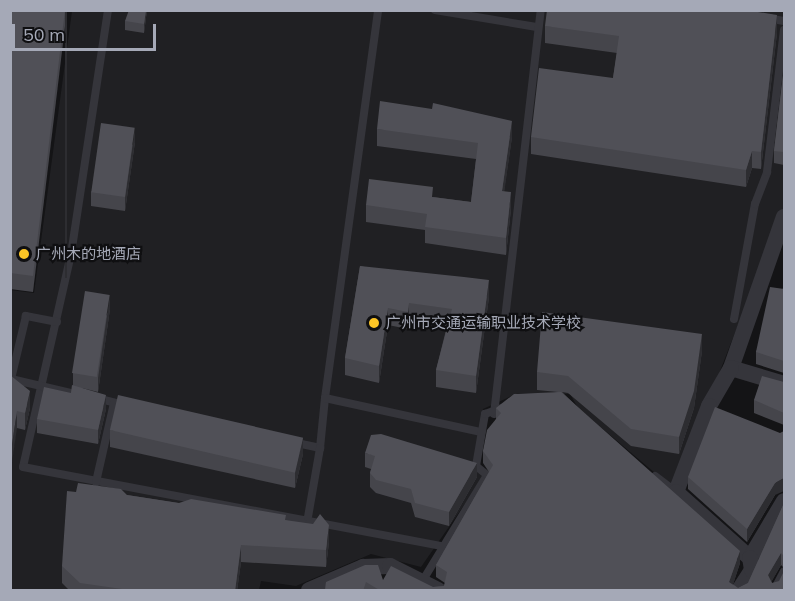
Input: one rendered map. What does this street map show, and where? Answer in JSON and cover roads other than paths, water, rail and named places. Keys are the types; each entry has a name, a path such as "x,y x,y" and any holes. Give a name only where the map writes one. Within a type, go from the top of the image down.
{"street":[{"path":"739,591 752,570 750,558 676,492 710,406 768,292 784,218"},
{"path":"731,368 784,384"},
{"path":"710,406 731,414"},
{"path":"750,558 784,501"},
{"path":"309,591 363,567 390,566 423,580 438,591"}],"lane":[{"path":"108,10 57,322 23,467 96,482 308,517 441,546"},
{"path":"308,517 320,448 378,10"},
{"path":"435,10 537,27"},
{"path":"494,414 537,27 541,10"},
{"path":"750,16 784,21"},
{"path":"734,319 755,204 767,172 784,30"},
{"path":"57,322 26,316 14,349 11,379 137,408"},
{"path":"325,398 481,432"},
{"path":"423,580 441,546 487,475 476,466 485,414 494,414 515,398"},
{"path":"96,482 114,403"},
{"path":"274,438 320,448"},
{"path":"648,471 676,492"},
{"path":"774,591 784,571"}],"place":[{"name":"广州木的地酒店","path":"24,254"},
{"name":"广州市交通运输职业技术学校","path":"374,323"}]}
